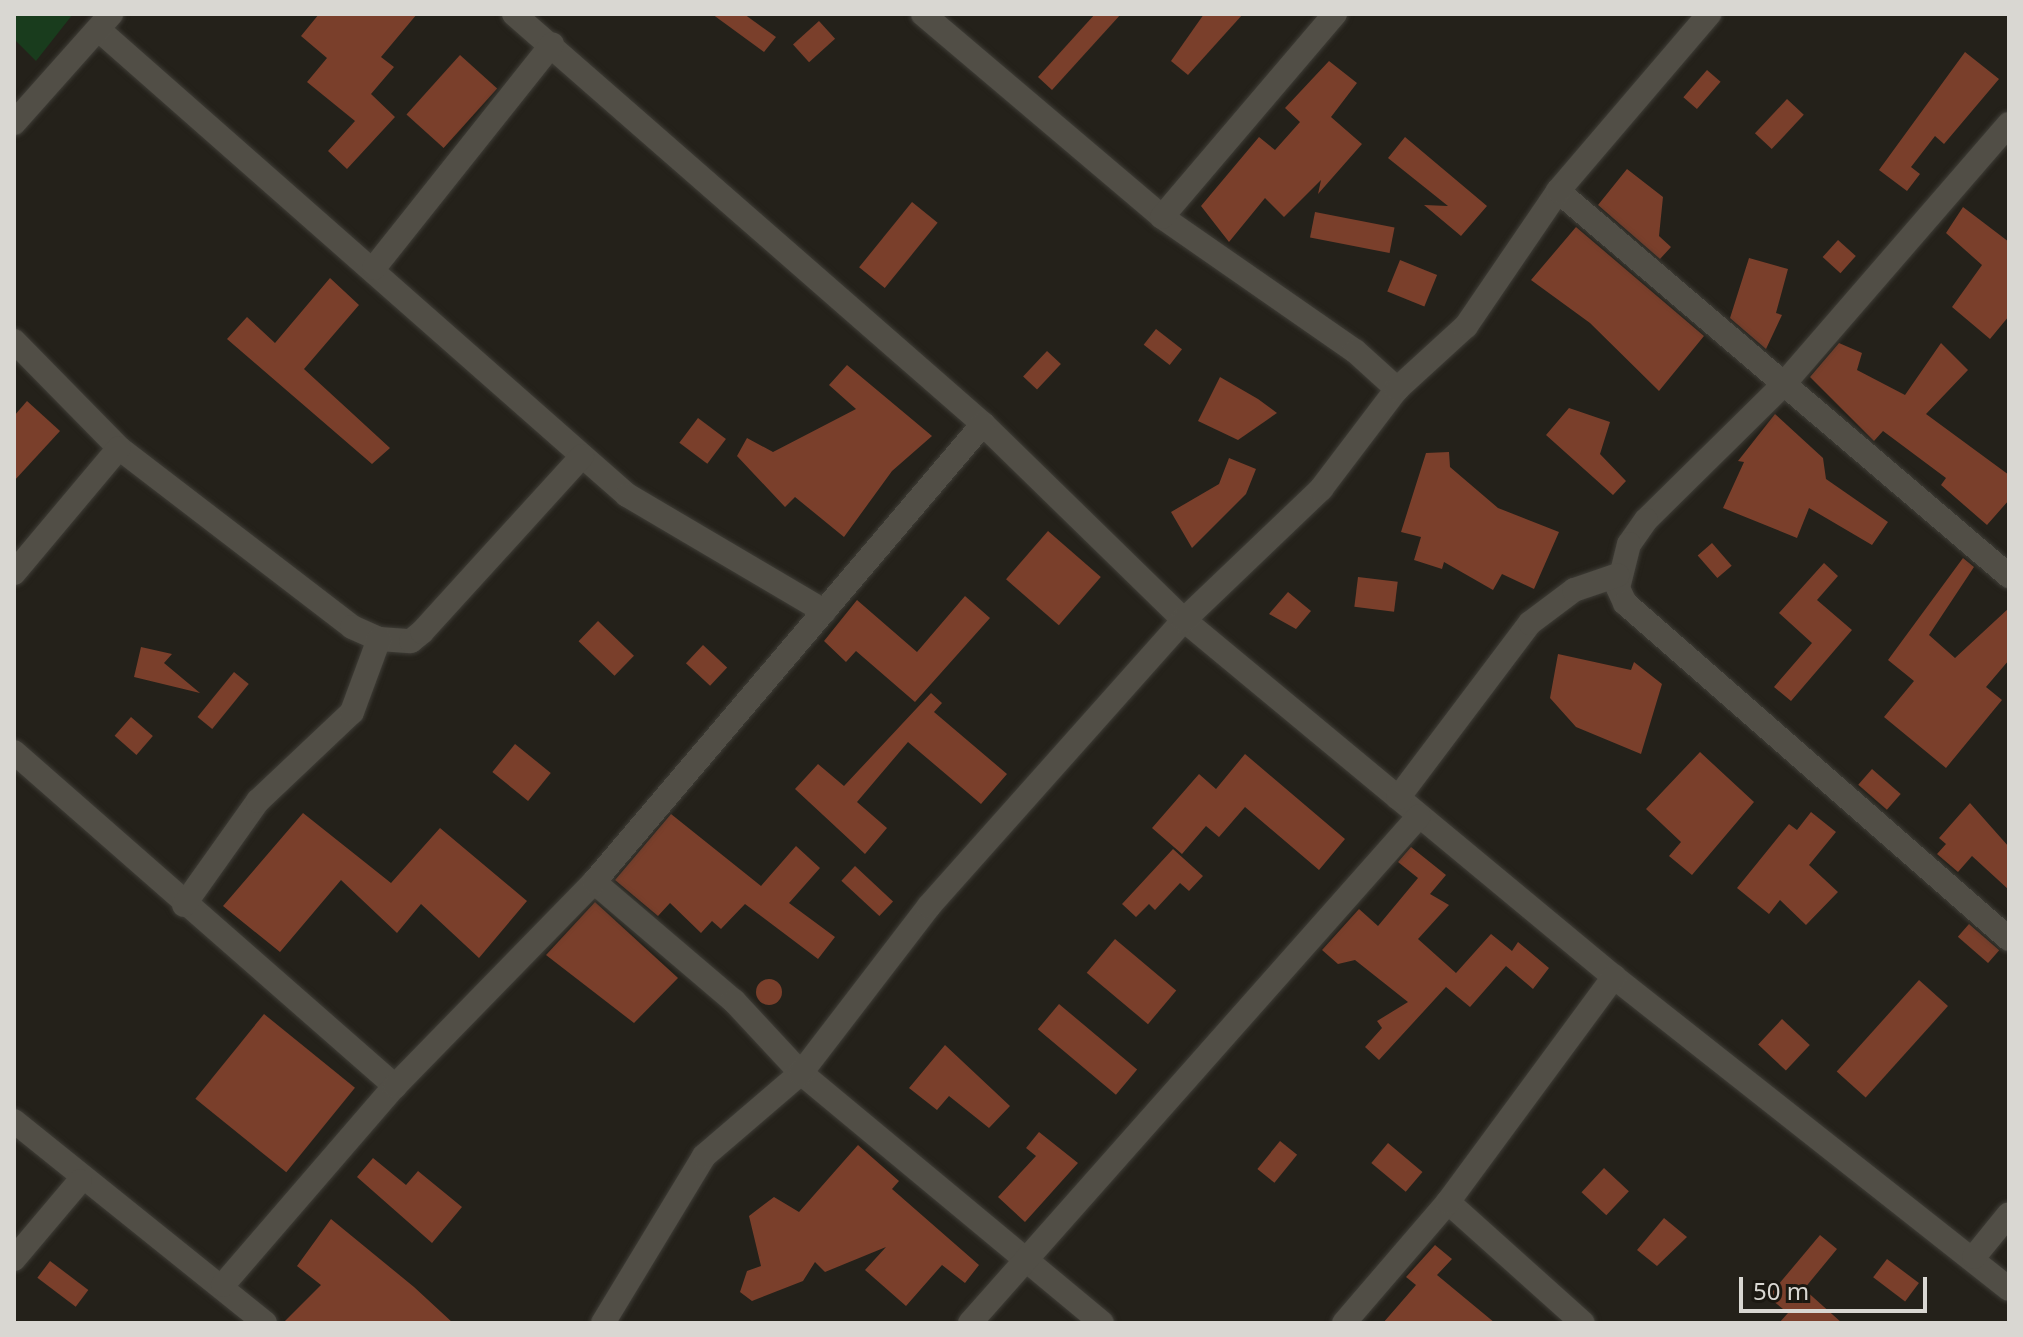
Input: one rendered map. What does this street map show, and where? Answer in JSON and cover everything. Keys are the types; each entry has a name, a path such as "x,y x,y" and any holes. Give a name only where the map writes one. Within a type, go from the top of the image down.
{"street":[{"path":"514,14 552,44 983,424 1184,620 1614,977 1974,1257 2009,1289"},
{"path":"923,14 1162,217 1355,351 1397,389"},
{"path":"603,1323 704,1156 801,1073 929,906 1184,620 1321,489 1397,389 1479,310 1558,191 1709,14"},
{"path":"1162,217 1325,18"},
{"path":"14,123 105,22 627,495 824,611"},
{"path":"374,268 552,44"},
{"path":"2009,124 1783,385 1646,520 1618,575 1625,603 2009,939"},
{"path":"1558,191 1783,385 2005,564"},
{"path":"14,341 119,448 352,627 379,639 411,641 422,632 582,456"},
{"path":"223,1285 395,1086 594,882 983,424"},
{"path":"14,573 119,448"},
{"path":"1398,798 1530,623 1574,590 1618,575"},
{"path":"184,905 258,801 352,712 379,639"},
{"path":"14,752 184,905 395,1086"},
{"path":"970,1323 1419,816"},
{"path":"594,882 734,1001 801,1073 1102,1323"},
{"path":"1344,1323 1448,1202 1614,977"},
{"path":"14,1121 80,1181 223,1285 265,1323"},
{"path":"14,1259 80,1181"},
{"path":"1448,1202 1583,1323"},
{"path":"1974,1257 2009,1214"}],"green space":[{"path":"14,14 73,14 36,61 14,39"}],"building":[{"path":"319,14 417,14 381,57 394,67 371,94 395,117 347,169 328,151 355,121 307,82 327,58 301,36"},
{"path":"712,14 744,14 776,37 764,52"},
{"path":"1095,14 1121,14 1052,90 1038,77"},
{"path":"1204,14 1243,14 1188,75 1171,61"},
{"path":"819,21 835,39 809,62 793,44"},
{"path":"1965,52 1999,79 1944,144 1935,136 1911,167 1920,174 1907,191 1879,170"},
{"path":"460,55 497,88 444,148 406,114"},
{"path":"1329,61 1357,83 1331,117 1362,144 1318,194 1321,180 1284,217 1265,198 1229,242 1201,206 1259,137 1275,150 1300,122 1285,108"},
{"path":"1707,70 1721,82 1697,109 1683,97"},
{"path":"1787,99 1804,115 1772,149 1755,133"},
{"path":"1405,137 1487,206 1461,236 1424,205 1448,206 1388,158"},
{"path":"1627,169 1663,197 1659,236 1671,247 1660,259 1598,205"},
{"path":"912,202 938,223 885,288 859,267"},
{"path":"1963,207 2009,242 2009,316 1990,339 1952,307 1982,265 1946,233"},
{"path":"1315,212 1395,227 1390,253 1310,238"},
{"path":"1576,227 1704,336 1659,391 1590,323 1531,280"},
{"path":"1838,240 1856,256 1840,273 1823,257"},
{"path":"1749,258 1788,269 1776,313 1782,315 1766,349 1730,318"},
{"path":"1400,260 1437,275 1424,307 1387,292"},
{"path":"330,278 359,305 304,369 390,448 372,464 227,339 247,317 275,343"},
{"path":"1156,329 1182,349 1170,365 1144,345"},
{"path":"1839,343 1862,353 1857,370 1905,395 1941,343 1968,370 1926,414 2009,475 2009,500 1987,525 1941,485 1946,478 1883,431 1874,441 1810,377"},
{"path":"1047,351 1061,364 1037,390 1023,377"},
{"path":"847,365 932,436 892,471 844,537 795,497 785,507 737,456 747,438 773,452 856,409 829,385"},
{"path":"1220,377 1277,413 1238,440 1198,421"},
{"path":"27,401 60,431 14,481 14,416"},
{"path":"1569,408 1610,422 1600,454 1626,481 1613,495 1546,435"},
{"path":"1775,414 1823,458 1826,479 1888,522 1872,545 1809,508 1797,538 1723,508 1744,462 1738,461"},
{"path":"698,418 726,439 707,464 679,443"},
{"path":"1449,452 1450,467 1498,508 1559,532 1534,589 1502,574 1493,590 1444,562 1442,569 1414,560 1421,537 1401,532 1426,453"},
{"path":"1229,458 1256,469 1246,494 1192,548 1171,512 1219,484"},
{"path":"1048,531 1101,577 1059,625 1006,579"},
{"path":"1712,543 1732,566 1717,578 1698,555"},
{"path":"1963,558 1974,567 1929,635 1955,658 2009,608 2009,660 1986,687 2002,700 1946,768 1884,717 1914,681 1888,660"},
{"path":"1824,563 1838,576 1817,600 1852,630 1791,701 1774,687 1812,643 1779,613"},
{"path":"1358,577 1398,582 1394,612 1354,607"},
{"path":"1288,592 1311,611 1296,629 1269,614"},
{"path":"965,596 990,618 915,702 856,651 846,662 824,641 857,600 917,652"},
{"path":"598,621 634,656 615,676 579,641"},
{"path":"703,645 727,668 710,686 686,663"},
{"path":"141,647 172,654 164,663 200,693 134,677"},
{"path":"1558,654 1631,670 1634,662 1662,684 1641,754 1576,727 1550,698"},
{"path":"234,672 249,684 212,729 197,717"},
{"path":"931,693 942,703 934,712 1007,774 981,804 908,742 857,802 887,828 865,854 795,789 818,764 844,786"},
{"path":"131,717 153,736 136,755 115,736"},
{"path":"515,744 551,773 528,801 492,772"},
{"path":"1700,752 1754,802 1692,875 1669,856 1681,842 1646,809"},
{"path":"1245,754 1345,839 1319,870 1245,807 1219,837 1206,826 1182,854 1152,828 1199,774 1216,789"},
{"path":"1872,769 1901,794 1887,810 1858,785"},
{"path":"1970,803 2009,847 2009,890 1972,856 1958,872 1937,854 1946,844 1939,838"},
{"path":"1811,812 1836,832 1809,865 1838,892 1806,925 1780,900 1769,914 1737,888 1789,824 1797,830"},
{"path":"303,813 391,883 440,828 527,901 479,958 421,904 397,933 341,880 280,952 223,906"},
{"path":"671,814 761,886 796,846 820,868 789,903 835,937 818,959 745,904 721,929 712,921 701,933 670,903 658,916 615,880"},
{"path":"1411,847 1446,875 1430,894 1449,905 1418,939 1456,973 1491,934 1512,951 1518,942 1549,968 1533,989 1506,966 1470,1007 1446,987 1379,1060 1365,1047 1382,1028 1377,1021 1408,1002 1355,960 1338,964 1322,950 1359,909 1378,926 1418,878 1398,862"},
{"path":"1173,849 1203,876 1189,891 1180,883 1155,910 1149,904 1136,917 1122,904"},
{"path":"855,866 893,901 879,916 841,881"},
{"path":"595,902 678,978 634,1023 546,955"},
{"path":"1969,924 1999,950 1988,963 1958,937"},
{"path":"1115,939 1176,990 1148,1024 1087,973"},
{"path":"769,979 778,983 782,992 778,1001 769,1005 760,1001 756,992 760,983"},
{"path":"1919,980 1948,1006 1866,1098 1837,1071"},
{"path":"1059,1004 1137,1070 1116,1095 1038,1029"},
{"path":"264,1014 355,1088 286,1172 195,1099"},
{"path":"1782,1019 1810,1045 1786,1071 1758,1045"},
{"path":"945,1045 1010,1106 989,1128 949,1096 937,1110 909,1088"},
{"path":"1039,1132 1078,1163 1025,1222 998,1197 1036,1156 1026,1148"},
{"path":"1280,1141 1297,1155 1274,1183 1257,1169"},
{"path":"1388,1143 1422,1172 1406,1192 1371,1163"},
{"path":"858,1145 899,1181 892,1189 979,1265 965,1283 942,1265 906,1306 865,1270 886,1247 825,1272 815,1262 803,1281 752,1301 740,1292 747,1271 761,1266 749,1216 774,1197 799,1212"},
{"path":"373,1158 406,1185 418,1171 462,1207 432,1243 357,1177"},
{"path":"1604,1168 1629,1191 1606,1215 1581,1192"},
{"path":"1664,1218 1687,1237 1657,1266 1637,1250"},
{"path":"331,1219 453,1323 283,1323 321,1285 297,1266"},
{"path":"1820,1235 1837,1249 1804,1289 1842,1323 1779,1323 1788,1313 1768,1297"},
{"path":"1435,1245 1452,1259 1437,1275 1495,1323 1383,1323 1416,1285 1406,1277"},
{"path":"1887,1259 1919,1283 1905,1301 1873,1277"},
{"path":"50,1261 88,1290 76,1307 37,1278"}]}
